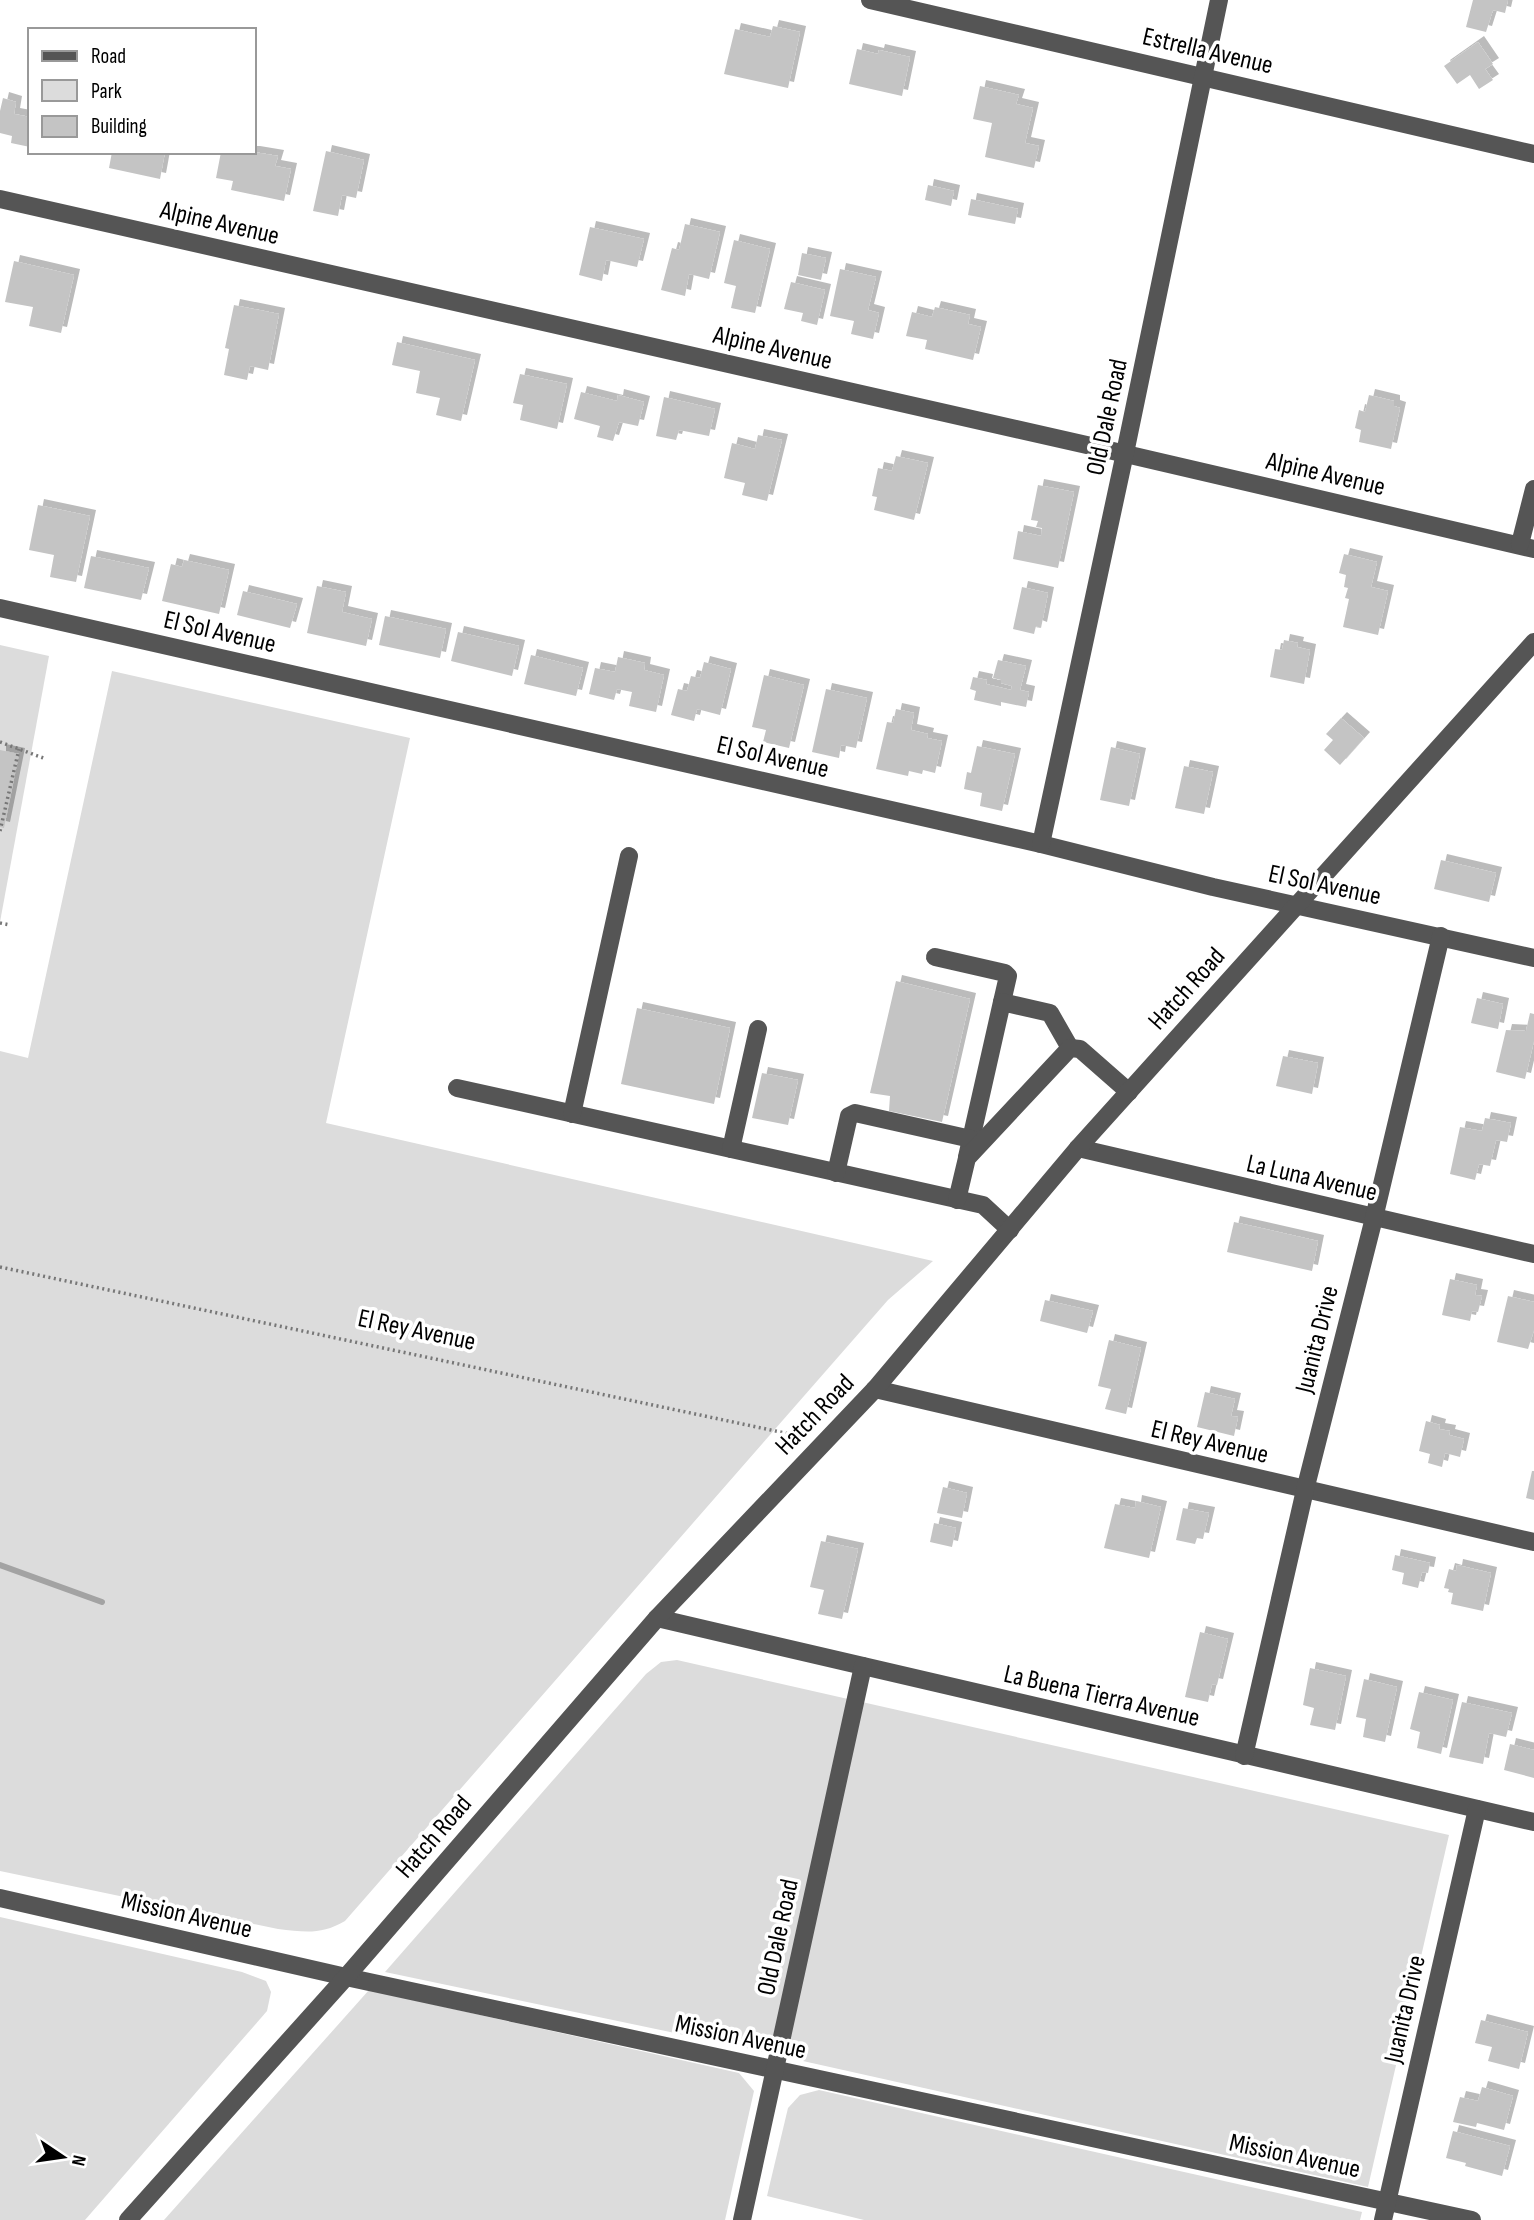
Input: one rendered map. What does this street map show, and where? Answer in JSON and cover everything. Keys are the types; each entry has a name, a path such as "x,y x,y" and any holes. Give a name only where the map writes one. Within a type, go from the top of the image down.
{"street":[{"name":"Estrella Avenue","path":"870,0 1534,154"},
{"name":"Old Dale Road","path":"1041,844 1219,0"},
{"name":"Alpine Avenue","path":"0,199 1125,453 1527,547"},
{"path":"1527,547 1534,489"},
{"name":"El Sol Avenue","path":"0,608 1041,844 1213,887 1534,958"},
{"name":"Hatch Road","path":"128,2220 346,1977 657,1618 875,1388 1078,1148 1534,642"},
{"path":"572,1114 629,856"},
{"name":"Juanita Drive","path":"1244,1756 1305,1490 1374,1219 1441,936"},
{"path":"935,957 1008,976 957,1200"},
{"path":"1002,1002 1049,1013 1070,1048"},
{"path":"732,1149 758,1029"},
{"path":"1070,1048 1080,1049 1129,1092"},
{"path":"967,1158 1070,1048"},
{"path":"457,1088 983,1205 1010,1230"},
{"path":"836,1173 849,1116 855,1113 971,1139"},
{"name":"La Luna Avenue","path":"1078,1148 1374,1219 1534,1254"},
{"name":"El Rey Avenue","path":"875,1388 1534,1542"},
{"name":"La Buena Tierra Avenue","path":"657,1618 1534,1822"},
{"name":"Old Dale Road","path":"742,2220 863,1666"},
{"name":"Juanita Drive","path":"1383,2220 1477,1809"},
{"name":"Mission Avenue","path":"0,1898 346,1977 1472,2220"}],"path":[{"path":"0,742 46,759"},
{"path":"0,831 19,749"},
{"path":"0,923 10,925"},
{"name":"El Rey Avenue","path":"0,1268 823,1441"}],"green space":[{"path":"0,645 49,656 0,922"},
{"path":"112,671 410,738 326,1123 933,1261 888,1300 345,1921 328,1929 278,1929 0,1871 0,1051 28,1058"},
{"path":"677,1660 848,1699 770,2053 385,1972 646,1674 661,1662"},
{"path":"862,1702 1449,1835 1368,2187 785,2057"},
{"path":"0,1917 242,1972 266,1981 271,1992 267,2011 85,2220 0,2220"},
{"path":"369,1990 739,2073 754,2091 725,2220 164,2220"},
{"path":"819,2090 1362,2212 1360,2220 864,2220 767,2196 788,2108 800,2095"}],"building":[{"path":"1473,0 1508,0 1505,13 1493,10 1486,32 1466,27"},
{"path":"773,26 800,32 788,88 724,74 735,29 770,37"},
{"path":"1478,42 1493,64 1485,69 1493,80 1479,89 1470,75 1457,84 1444,66"},
{"path":"857,49 878,54 879,50 910,57 902,96 849,84"},
{"path":"980,86 1019,95 1016,104 1033,108 1025,143 1039,146 1034,168 985,157 992,123 973,119"},
{"path":"3,98 16,102 14,114 28,117 28,147 11,143 12,136 0,133"},
{"path":"326,151 364,160 356,198 342,195 338,216 313,211"},
{"path":"256,152 278,156 275,166 291,169 284,201 231,190 233,181 216,178 221,154"},
{"path":"112,154 165,154 160,179 109,168"},
{"path":"928,185 954,191 951,206 925,200"},
{"path":"971,199 1018,209 1015,224 968,215"},
{"path":"685,224 720,232 709,279 689,274 685,296 661,290 672,248 679,250"},
{"path":"590,227 644,239 637,267 606,260 602,281 579,275"},
{"path":"734,240 770,249 755,313 731,308 736,286 724,283"},
{"path":"802,253 826,258 821,280 798,275"},
{"path":"14,261 74,275 61,333 29,326 33,307 5,302"},
{"path":"840,269 876,277 868,310 879,313 873,339 851,334 854,321 830,316"},
{"path":"791,282 825,290 817,325 801,321 803,313 784,309"},
{"path":"234,305 279,314 268,370 250,366 247,380 224,375 229,349 225,348"},
{"path":"935,307 970,315 968,324 981,327 973,360 925,349 927,340 906,336 912,312 932,317"},
{"path":"397,342 475,360 461,421 436,415 440,398 416,393 420,371 392,365"},
{"path":"520,374 567,384 557,429 520,420 523,405 513,403"},
{"path":"581,392 617,401 618,395 644,402 638,426 619,422 613,441 597,437 600,426 574,419"},
{"path":"1369,395 1394,401 1394,406 1400,408 1391,449 1359,442 1361,430 1355,428 1359,410 1365,412"},
{"path":"664,397 715,409 709,436 679,430 676,440 656,436"},
{"path":"758,435 782,440 767,501 742,495 745,483 724,478 732,443 755,449"},
{"path":"896,456 928,463 914,520 874,510 877,497 872,496 878,468 892,471"},
{"path":"1038,485 1074,492 1058,568 1013,559 1018,531 1041,536 1042,528 1036,527 1038,521 1031,520"},
{"path":"38,505 90,516 76,582 50,577 54,555 29,550"},
{"path":"1344,554 1377,562 1371,587 1388,591 1378,635 1343,627 1349,599 1345,598 1348,588 1344,587 1346,575 1339,573"},
{"path":"91,556 149,568 141,600 84,588"},
{"path":"184,560 229,570 219,614 162,601 171,564 182,567"},
{"path":"317,586 346,592 342,612 372,619 366,646 307,633"},
{"path":"1022,587 1048,593 1041,628 1036,626 1034,634 1013,629"},
{"path":"243,591 297,604 290,628 237,615"},
{"path":"385,616 446,629 440,658 379,645"},
{"path":"458,632 519,646 512,676 451,661"},
{"path":"1284,640 1298,643 1297,647 1310,650 1304,684 1270,677 1275,649 1282,650"},
{"path":"531,655 583,668 576,696 524,684"},
{"path":"618,657 645,663 644,670 664,675 656,712 629,706 632,692 617,689 614,700 589,694 595,668 615,672"},
{"path":"998,660 1026,666 1020,690 1029,692 1026,707 1001,702 1001,706 974,700 976,691 970,689 973,677 987,680 986,684 1011,690 1012,686 993,678"},
{"path":"704,662 731,669 720,715 697,709 694,721 671,715 678,689 687,691 691,676 700,678"},
{"path":"764,675 804,685 789,748 763,742 766,730 752,727"},
{"path":"826,689 867,698 856,748 841,745 839,758 812,752"},
{"path":"896,709 914,713 911,730 928,734 927,738 942,741 935,773 909,771 908,776 876,769 887,722 893,723"},
{"path":"1341,718 1364,738 1340,765 1324,750 1333,740 1326,734"},
{"path":"977,746 1015,754 1002,811 980,806 982,793 964,789"},
{"path":"1111,747 1140,754 1129,806 1100,800"},
{"path":"0,750 19,754 4,828 0,827"},
{"path":"1184,766 1213,772 1204,814 1175,808"},
{"path":"1441,860 1496,873 1489,902 1434,889"},
{"path":"896,981 970,999 942,1122 889,1111 890,1096 870,1093"},
{"path":"1477,998 1503,1004 1498,1029 1471,1023"},
{"path":"637,1008 730,1028 714,1104 621,1084"},
{"path":"1530,1013 1534,1014 1534,1041 1525,1079 1496,1072 1506,1030 1526,1031"},
{"path":"1283,1056 1318,1063 1312,1094 1276,1086"},
{"path":"762,1073 798,1080 788,1125 752,1118"},
{"path":"1485,1118 1511,1123 1507,1142 1496,1140 1490,1166 1479,1164 1475,1180 1450,1174 1460,1127 1482,1131"},
{"path":"1234,1222 1318,1241 1312,1271 1227,1252"},
{"path":"1450,1279 1477,1285 1475,1295 1482,1296 1478,1312 1472,1311 1470,1321 1442,1315"},
{"path":"1508,1296 1534,1302 1534,1330 1528,1349 1497,1342"},
{"path":"1045,1300 1093,1311 1087,1333 1040,1321"},
{"path":"1109,1340 1141,1348 1126,1414 1105,1409 1111,1389 1098,1386"},
{"path":"1205,1392 1235,1399 1231,1416 1238,1417 1234,1436 1197,1427"},
{"path":"1426,1421 1440,1425 1439,1429 1450,1431 1449,1435 1464,1439 1460,1457 1445,1453 1442,1467 1428,1463 1430,1454 1419,1451"},
{"path":"1534,1471 1534,1500 1526,1498"},
{"path":"943,1487 967,1493 962,1518 937,1513"},
{"path":"1136,1501 1161,1507 1149,1558 1104,1548 1115,1504 1135,1508"},
{"path":"1183,1508 1209,1513 1203,1539 1197,1538 1195,1544 1176,1540"},
{"path":"934,1523 956,1528 952,1547 930,1542"},
{"path":"821,1541 858,1549 842,1619 818,1614 824,1590 810,1587"},
{"path":"1395,1555 1430,1563 1428,1573 1422,1572 1418,1588 1402,1584 1404,1573 1392,1570"},
{"path":"1457,1565 1491,1573 1483,1611 1451,1604 1453,1593 1444,1588 1449,1569 1456,1571"},
{"path":"1200,1632 1228,1639 1217,1685 1212,1684 1208,1702 1185,1697"},
{"path":"1310,1668 1346,1676 1335,1730 1310,1725 1314,1708 1303,1705"},
{"path":"1364,1679 1397,1687 1385,1742 1363,1737 1366,1719 1356,1717"},
{"path":"1419,1692 1453,1700 1441,1754 1417,1748 1420,1732 1410,1729"},
{"path":"1462,1702 1512,1713 1506,1737 1489,1733 1483,1764 1449,1757"},
{"path":"1510,1744 1534,1750 1534,1778 1504,1770"},
{"path":"1481,2020 1528,2032 1519,2069 1488,2061 1492,2047 1475,2043"},
{"path":"1482,2087 1513,2096 1504,2130 1477,2123 1476,2127 1453,2122 1460,2097 1478,2101"},
{"path":"1453,2131 1510,2146 1502,2176 1446,2158"}],"waterway":[{"path":"0,1565 102,1602"}]}
